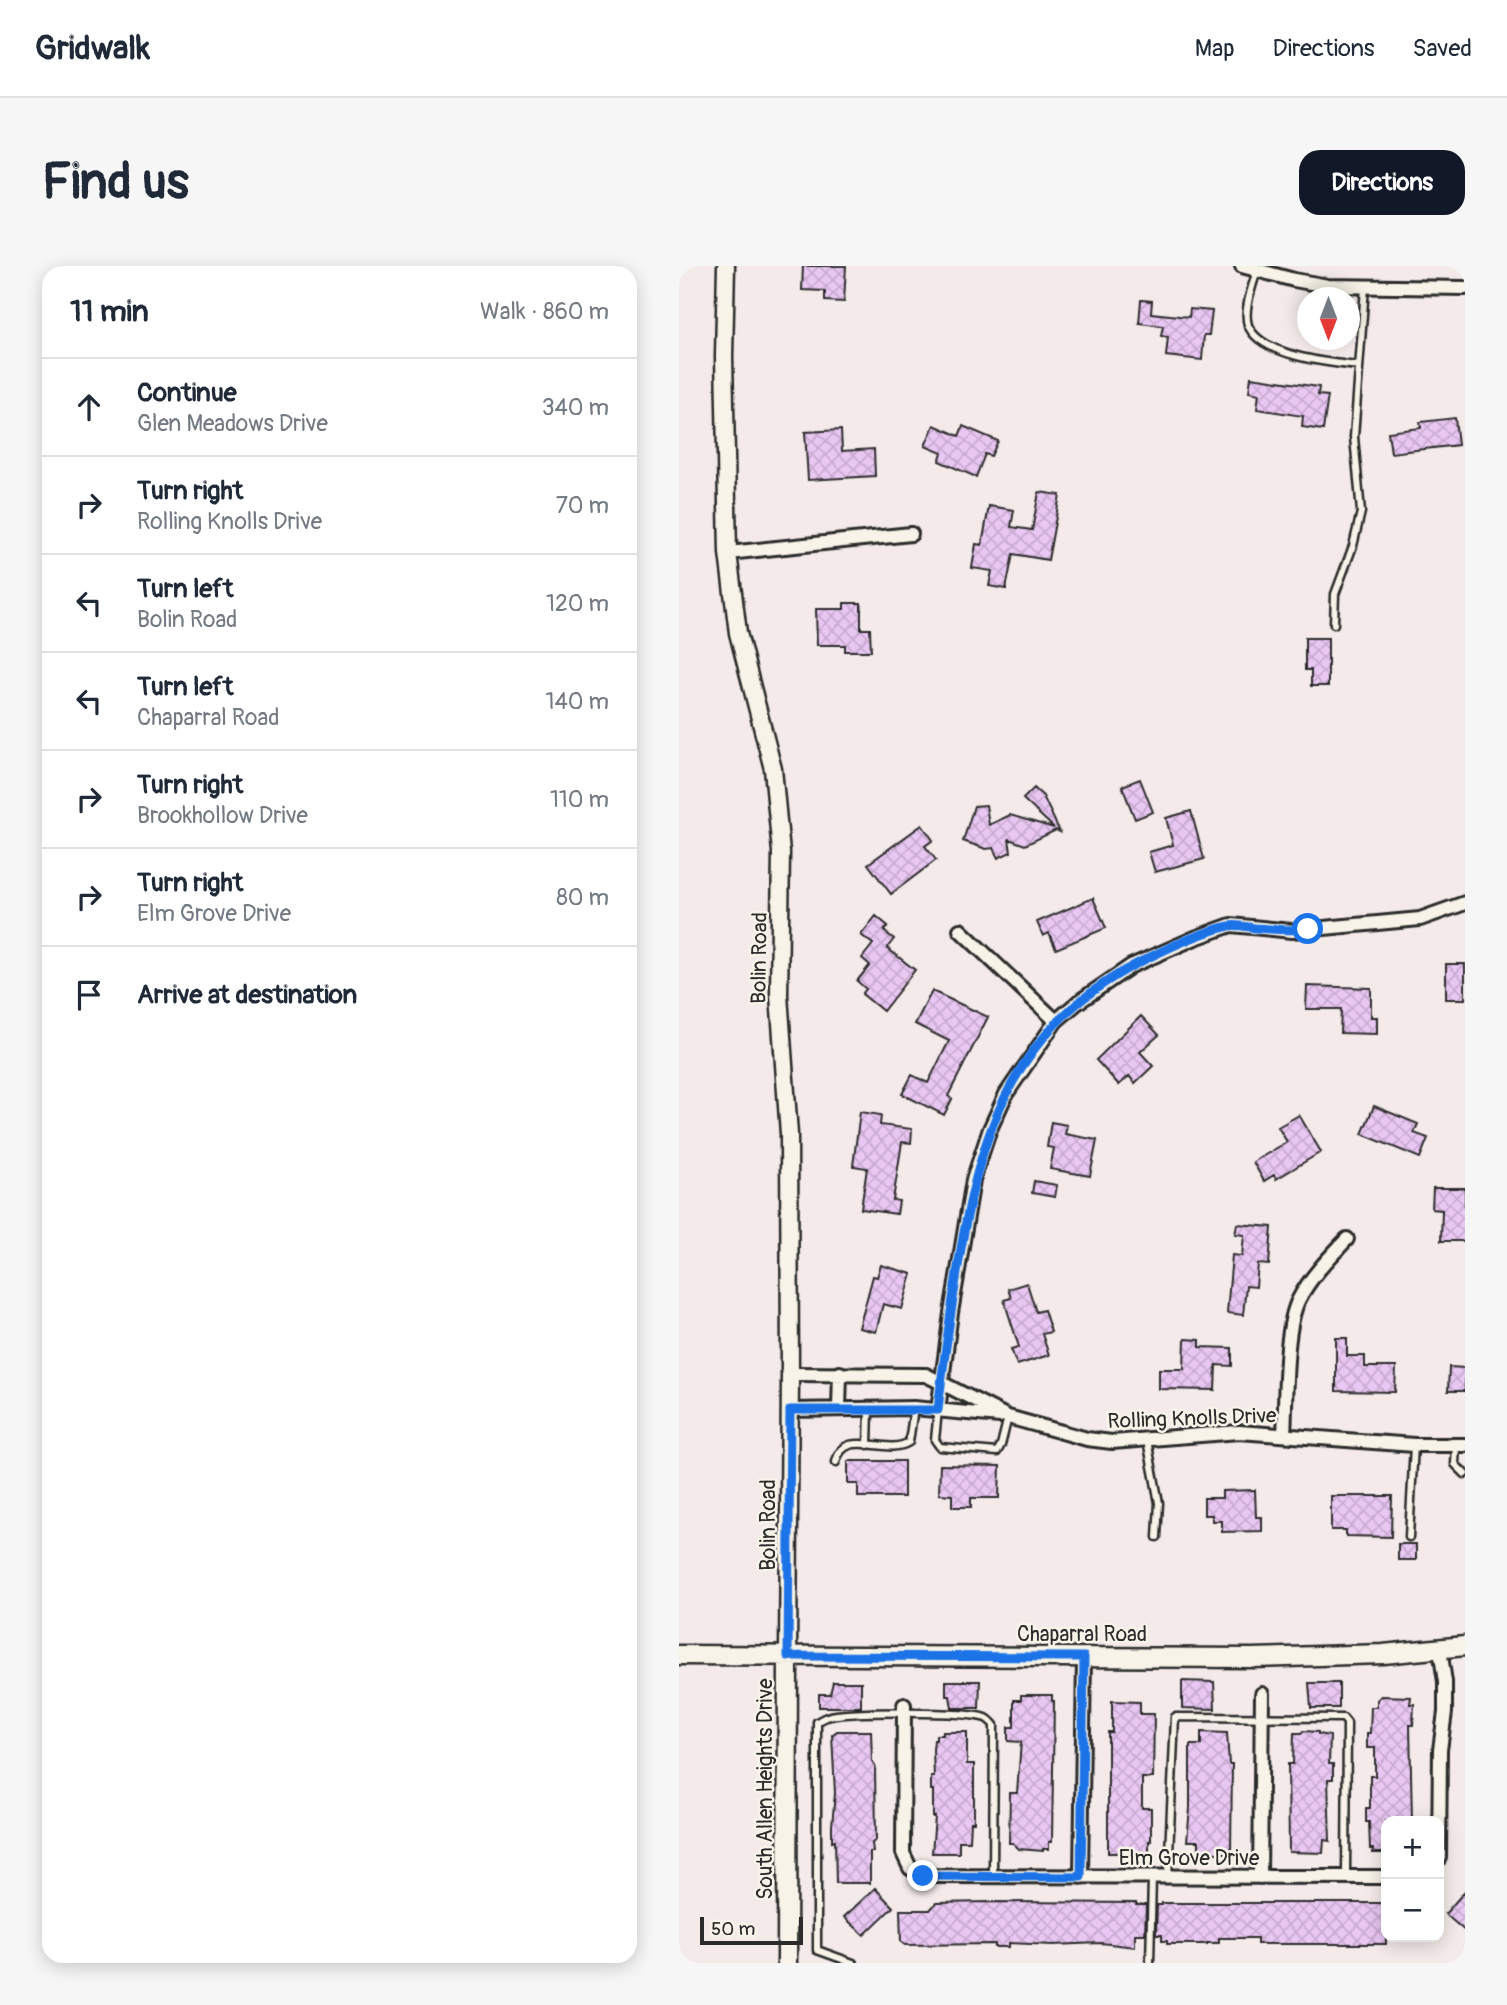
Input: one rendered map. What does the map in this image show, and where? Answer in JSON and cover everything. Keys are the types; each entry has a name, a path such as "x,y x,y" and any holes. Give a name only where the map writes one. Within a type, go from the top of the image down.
{"main road":[{"name":"Chaparral Road","path":"679,1655 1252,1658 1383,1654 1465,1646"},
{"name":"Chaparral Road","path":"679,1648 699,1656"},
{"name":"South Allen Heights Drive","path":"787,1963 788,1656"}],"street":[{"name":"Bolin Road","path":"726,266 724,356 728,553 738,633 768,744 779,822 779,995 789,1134 788,1656"},
{"path":"1242,266 1311,284 1465,288"},
{"path":"728,553 911,534"},
{"path":"938,1410 964,1229 981,1155 1006,1094 1056,1021 1076,1003 1131,966 1231,925 1292,931 1420,919 1465,903"},
{"path":"960,930 1056,1021"},
{"path":"1285,1435 1290,1334 1294,1313 1299,1299 1321,1267 1347,1239"},
{"path":"839,1408 840,1373"},
{"name":"Rolling Knolls Drive","path":"790,1374 926,1375 1008,1417"},
{"name":"Rolling Knolls Drive","path":"790,1410 938,1410 1008,1417 1112,1442 1239,1432 1414,1445 1460,1445"},
{"path":"1439,1816 1440,1750 1445,1712 1445,1682 1440,1649"},
{"path":"1081,1877 1084,1657"},
{"path":"1260,1877 1262,1694"},
{"name":"Elm Grove Drive","path":"904,1709 903,1853 910,1868 916,1873 931,1877 1381,1877"}],"lane":[{"path":"1257,270 1247,311 1248,324 1258,338 1273,348 1297,355 1359,366"},
{"path":"1334,624 1335,594 1353,546 1361,512 1354,437 1365,287"},
{"path":"836,1462 841,1448 851,1443 902,1447 909,1442 914,1408"},
{"path":"868,1445 869,1409"},
{"path":"938,1410 935,1440 940,1447 976,1451 997,1452 1008,1417"},
{"path":"1147,1440 1159,1503 1157,1536"},
{"path":"1409,1537 1414,1445"},
{"path":"1460,1445 1455,1464 1465,1474"},
{"path":"853,1963 817,1950 817,1723 825,1717 904,1709 989,1719 994,1726 993,1877"},
{"path":"1168,1877 1175,1717 1343,1718 1347,1723 1346,1877"},
{"path":"1150,1963 1152,1877"}],"building":[{"path":"803,266 846,266 844,302 825,301 825,291 802,290"},
{"path":"1141,300 1152,301 1151,313 1189,317 1190,309 1212,311 1209,335 1204,335 1202,360 1166,356 1168,337 1161,336 1163,326 1139,323"},
{"path":"1251,377 1319,387 1318,395 1328,396 1323,430 1302,427 1303,416 1257,409 1259,394 1249,392"},
{"path":"1455,418 1458,445 1391,453 1388,432 1421,428 1420,422"},
{"path":"934,425 959,436 963,426 998,441 991,456 985,454 976,477 939,461 942,453 925,446"},
{"path":"841,430 842,451 874,449 875,476 808,480 805,432"},
{"path":"1039,492 1060,495 1048,560 1013,554 1006,589 989,586 992,571 972,568 976,544 982,545 989,506 1014,510 1011,527 1032,530"},
{"path":"844,603 861,603 861,629 870,629 871,651 845,651 845,645 817,645 816,609 844,609"},
{"path":"1305,638 1328,638 1328,686 1311,686 1311,670 1305,670"},
{"path":"1140,779 1153,812 1135,819 1122,786"},
{"path":"1034,788 1043,796 1060,832 1056,830 1025,845 1009,839 1011,852 998,858 993,848 986,849 963,841 974,806 986,805 989,825 1010,815 1054,828 1023,799"},
{"path":"1191,811 1204,859 1155,872 1149,852 1173,845 1166,818"},
{"path":"922,825 933,840 925,846 936,860 891,894 868,864"},
{"path":"1093,898 1106,928 1056,949 1049,933 1043,936 1037,922"},
{"path":"876,916 888,926 884,931 894,939 887,948 915,970 883,1011 862,994 866,989 857,981 870,965 862,958 873,944 861,935"},
{"path":"1446,964 1465,964 1465,999 1446,999"},
{"path":"1307,986 1371,988 1371,1017 1377,1017 1377,1034 1340,1033 1341,1009 1306,1009"},
{"path":"932,991 988,1017 948,1096 952,1099 944,1115 902,1094 912,1075 928,1083 949,1041 915,1024"},
{"path":"1141,1016 1159,1035 1140,1052 1153,1066 1135,1083 1129,1076 1119,1085 1096,1060"},
{"path":"1374,1106 1418,1124 1414,1133 1428,1138 1420,1158 1362,1134"},
{"path":"860,1112 881,1115 880,1125 912,1129 911,1143 902,1142 893,1200 899,1201 897,1214 861,1209 867,1168 853,1166"},
{"path":"1299,1115 1321,1152 1276,1179 1274,1175 1264,1181 1253,1162 1287,1142 1278,1127"},
{"path":"1051,1122 1067,1125 1065,1134 1097,1140 1090,1176 1050,1169 1054,1148 1047,1147"},
{"path":"1034,1181 1057,1185 1055,1197 1032,1193"},
{"path":"1433,1188 1465,1188 1465,1241 1441,1241 1442,1210 1432,1209"},
{"path":"1237,1224 1272,1227 1269,1265 1258,1264 1256,1287 1246,1286 1243,1315 1227,1313 1232,1255 1242,1256 1244,1235 1235,1234"},
{"path":"881,1265 912,1274 902,1309 883,1304 876,1332 859,1328 873,1276 877,1277"},
{"path":"1027,1283 1036,1312 1044,1310 1051,1332 1042,1334 1049,1355 1017,1365 1011,1349 1019,1347 1004,1300 1011,1298 1008,1289"},
{"path":"1336,1338 1347,1338 1347,1356 1365,1356 1365,1367 1396,1367 1395,1392 1336,1391"},
{"path":"1185,1339 1200,1340 1200,1347 1232,1348 1232,1366 1216,1365 1215,1390 1159,1389 1159,1369 1184,1369"},
{"path":"1449,1367 1465,1368 1465,1391 1448,1391"},
{"path":"848,1461 904,1461 904,1497 858,1497 858,1484 848,1484"},
{"path":"940,1465 1000,1466 999,1498 971,1498 971,1507 952,1507 952,1495 939,1494"},
{"path":"1255,1490 1256,1517 1262,1517 1262,1531 1222,1532 1222,1521 1212,1521 1212,1515 1204,1515 1204,1498 1222,1498 1222,1491"},
{"path":"1331,1496 1392,1496 1391,1537 1346,1536 1346,1530 1331,1530"},
{"path":"1398,1544 1416,1544 1416,1560 1398,1560"},
{"path":"946,1681 980,1681 979,1708 952,1708 950,1696 946,1696"},
{"path":"1182,1681 1214,1682 1215,1709 1182,1708"},
{"path":"833,1682 861,1682 861,1707 819,1707 819,1694 830,1694"},
{"path":"1309,1683 1339,1683 1339,1708 1311,1708"},
{"path":"1021,1695 1052,1695 1054,1701 1052,1842 1049,1842 1049,1849 1043,1851 1019,1849 1009,1843 1010,1793 1017,1793 1021,1742 1008,1741 1008,1727 1014,1727 1014,1700 1021,1700"},
{"path":"1381,1696 1411,1697 1410,1704 1414,1704 1413,1725 1410,1725 1412,1816 1381,1816 1381,1853 1373,1853 1373,1849 1370,1849 1366,1808 1370,1808 1370,1776 1375,1776 1375,1748 1367,1748 1367,1733 1370,1733 1371,1707 1377,1707 1377,1700"},
{"path":"1112,1701 1140,1702 1140,1714 1154,1714 1153,1778 1142,1778 1142,1808 1151,1808 1149,1853 1108,1853 1108,1732 1112,1732"},
{"path":"837,1731 871,1731 872,1761 875,1766 876,1840 872,1843 873,1852 870,1852 870,1883 836,1883 835,1840 832,1841 835,1793 832,1735"},
{"path":"1303,1731 1330,1736 1329,1764 1333,1764 1333,1779 1328,1779 1330,1841 1324,1840 1323,1853 1289,1852 1288,1764 1293,1764 1294,1733"},
{"path":"943,1732 967,1732 967,1764 974,1764 974,1822 971,1822 970,1841 959,1841 959,1853 932,1853 935,1817 931,1790 931,1777 934,1777 933,1750 936,1735 943,1735"},
{"path":"1201,1732 1227,1733 1229,1764 1232,1764 1231,1853 1199,1853 1199,1841 1187,1841 1190,1745 1201,1745"},
{"path":"875,1888 893,1907 864,1935 844,1917"},
{"path":"1465,1891 1465,1931 1445,1914"},
{"path":"936,1903 1146,1905 1145,1934 1135,1934 1135,1947 1101,1943 1009,1943 1009,1947 995,1947 995,1944 905,1945 901,1942 900,1910 930,1910"},
{"path":"1381,1903 1381,1942 1386,1944 1257,1944 1257,1938 1219,1938 1219,1943 1167,1944 1167,1941 1162,1941 1162,1935 1156,1935 1157,1905"}],"route":[{"path":"923,1876 1081,1877 1084,1657 788,1656 790,1410 938,1410 964,1229 974,1180 996,1113 1016,1076 1056,1021 1076,1003 1131,966 1195,938 1231,925 1292,931 1308,929"}]}
